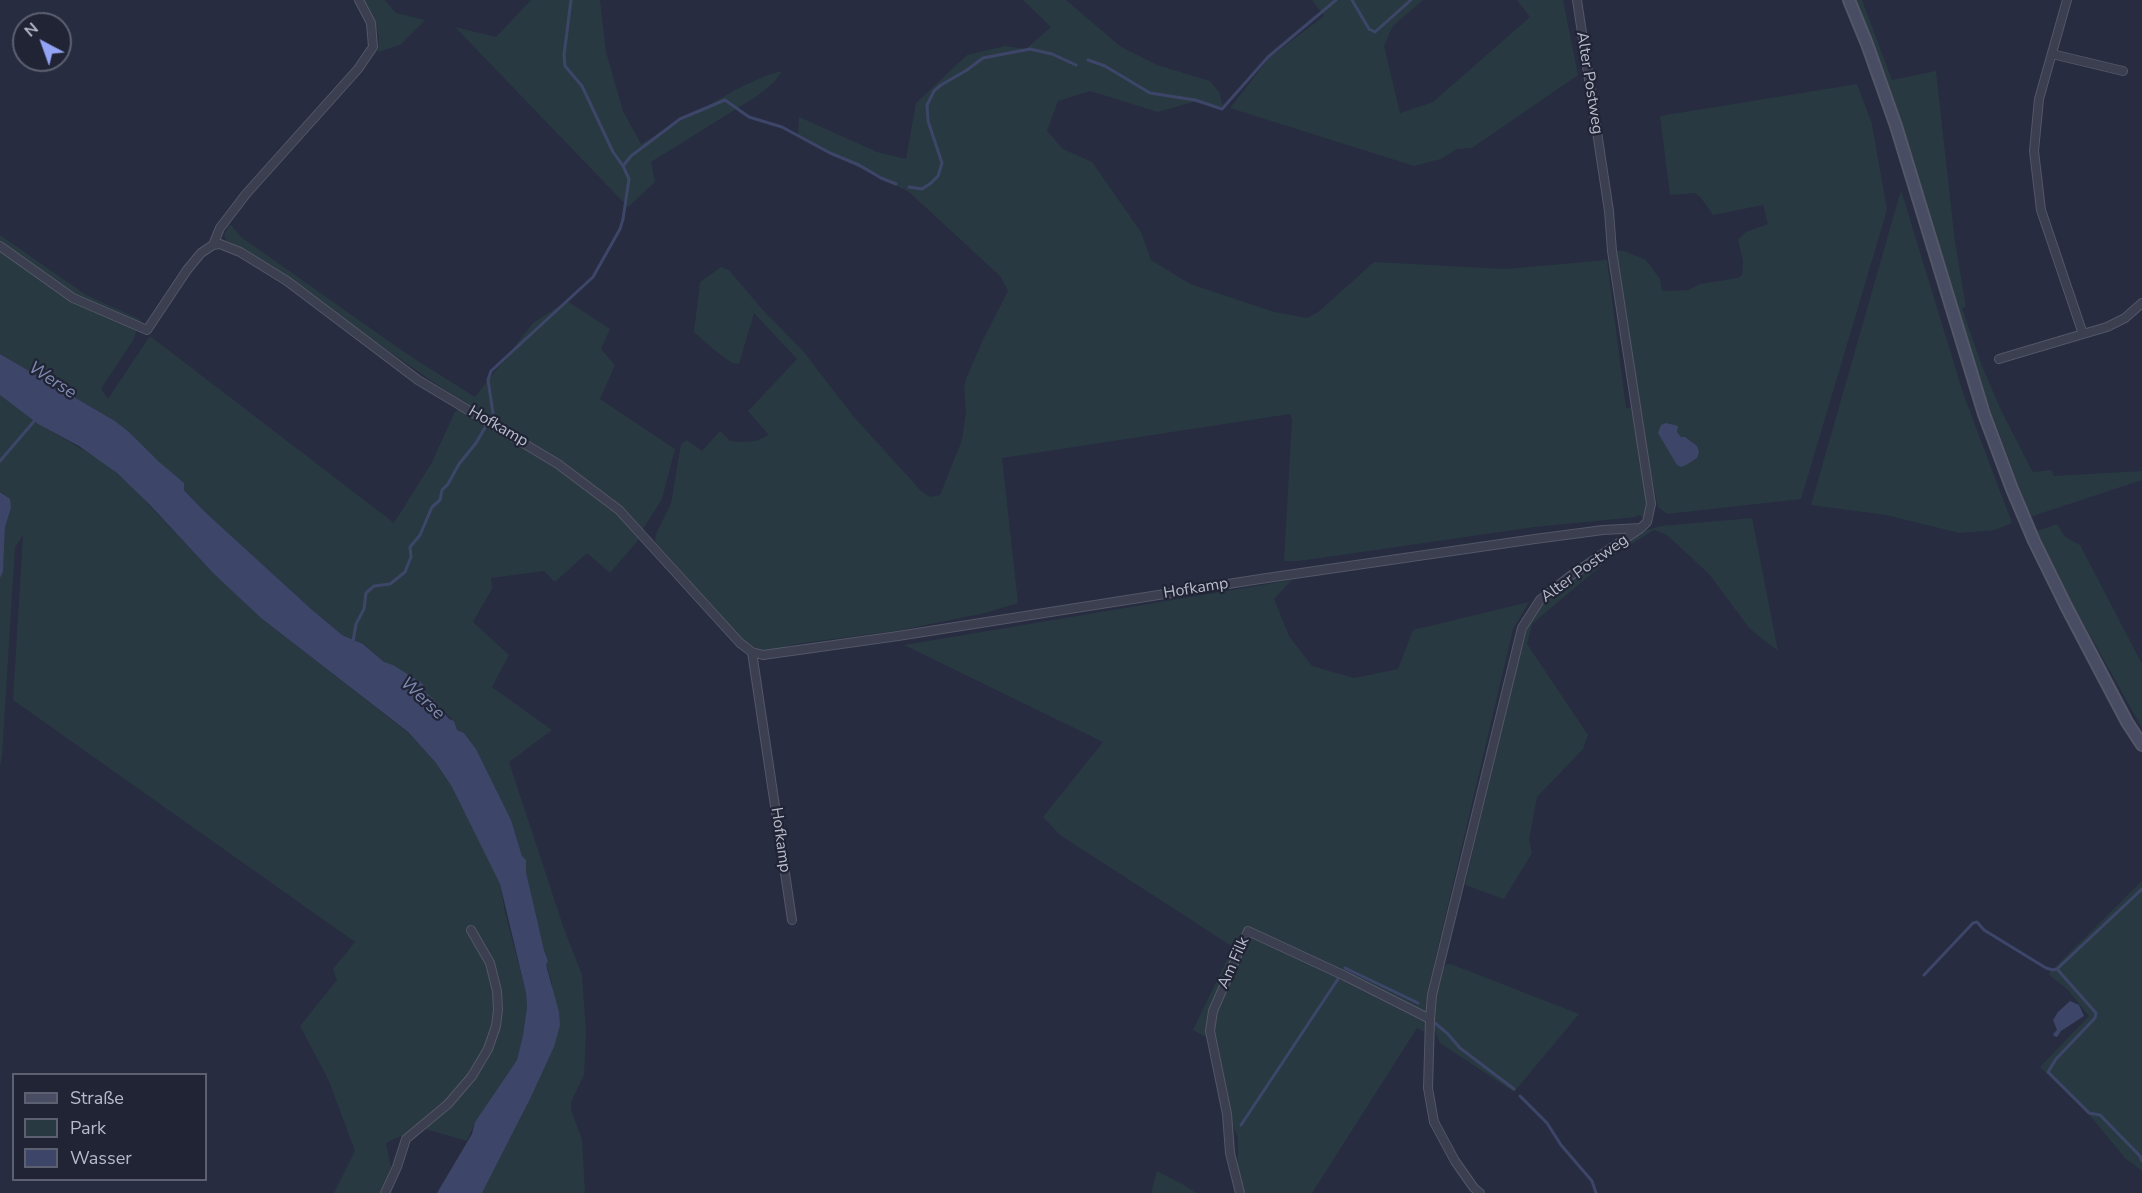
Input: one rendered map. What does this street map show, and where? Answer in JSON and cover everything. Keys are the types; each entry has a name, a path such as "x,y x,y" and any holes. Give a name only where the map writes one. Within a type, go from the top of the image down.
{"main road":[{"path":"1849,0 1896,126 1984,414 2012,489 2034,541 2066,606 2127,722 2142,745"}],"street":[{"path":"0,246 73,298 147,330 195,259 213,245 220,228 239,203 350,77 373,47 371,23 359,0"},
{"name":"Alter Postweg","path":"1480,1193 1455,1161 1434,1122 1428,1088 1430,1019 1432,995 1522,628 1540,600 1569,577 1641,528 1647,522 1652,504 1612,251 1609,211 1577,0"},
{"path":"2067,0 2039,99 2034,151 2041,210 2083,334"},
{"path":"2052,54 2123,71"},
{"name":"Hofkamp","path":"213,245 228,247 258,262 306,295 418,380 558,464 619,510 740,643 752,652 764,655 1489,546 1603,530 1641,528"},
{"path":"1999,359 2107,327 2126,318 2142,303"},
{"name":"Hofkamp","path":"752,652 792,920"},
{"path":"385,1193 406,1139 448,1104 472,1076 488,1049 496,1026 497,991 490,963 471,930"},
{"name":"Am Filk","path":"1240,1193 1230,1153 1227,1114 1210,1031 1213,1011 1248,931 1430,1019"}],"green space":[{"path":"364,0 385,0 396,13 425,20 400,45 378,52 379,38 376,23"},
{"path":"531,0 600,0 606,52 623,111 641,144 737,89 782,71 774,82 757,96 651,162 655,182 628,207 455,27 496,37"},
{"path":"1023,0 1066,0 1121,47 1157,65 1210,81 1219,92 1223,107 1193,102 1158,112 1090,91 1058,101 1047,131 1063,149 1092,162 1141,232 1151,260 1190,284 1274,312 1307,318 1317,313 1374,262 1506,269 1607,260 1626,408 1633,408 1646,501 1644,518 1639,515 1535,527 1299,561 1284,561 1292,420 1290,414 1002,458 1018,603 985,613 901,630 796,644 767,651 756,648 742,639 659,546 655,541 656,534 671,503 681,444 687,440 702,451 720,431 730,441 756,441 769,435 748,411 797,359 754,313 739,364 732,363 713,349 694,332 700,282 721,267 729,270 761,308 803,351 854,417 922,492 930,497 940,495 962,440 966,411 964,388 967,376 1008,291 1000,276 909,192 819,148 798,134 799,117 877,152 906,159 916,103 967,55 1005,46 1026,49 1051,27"},
{"path":"1312,0 1423,0 1393,26 1384,46 1400,113 1433,102 1530,17 1517,0 1563,0 1578,75 1472,148 1457,149 1441,159 1414,166 1230,108 1269,58 1324,16"},
{"path":"1855,0 1862,0 1892,80 1936,71 1955,242 1966,307 1962,308 1982,366 2000,408 2031,469 2033,472 2051,470 2054,476 2142,471 2142,480 2030,517 1978,376 1887,81"},
{"path":"1857,84 1872,124 1887,210 1801,499 1667,514 1658,507 1642,429 1615,251 1624,251 1646,260 1660,279 1662,291 1688,290 1700,284 1738,278 1742,275 1743,261 1738,240 1746,232 1768,224 1763,205 1713,215 1695,193 1670,195 1660,116"},
{"path":"1901,190 1963,393 2012,523 1995,530 1959,533 1886,515 1811,505"},
{"path":"230,224 241,237 407,354 475,397 533,323 567,301 610,329 601,349 615,365 600,399 675,449 662,499 643,529 640,538 610,573 587,553 555,582 544,571 491,578 492,589 473,622 509,655 492,687 552,730 509,762 563,926 582,975 586,1031 584,1075 571,1102 571,1110 582,1139 585,1193 482,1193 554,1047 552,983 526,872 526,860 522,856 511,820 476,749 464,733 457,730 454,721 404,673 384,662 364,644 342,635 310,608 205,512 184,489 184,483 157,461 129,432 115,421 0,354 0,235 86,295 141,320 133,340 101,389 108,399 150,336 394,523 431,464 455,412 466,403 226,240 224,235"},
{"path":"0,395 37,423 104,462 131,486 213,573 261,618 407,732 436,763 452,787 494,871 500,884 526,993 527,1007 517,1060 475,1122 467,1141 422,1128 411,1137 401,1136 386,1143 391,1167 382,1193 334,1193 355,1151 329,1081 300,1026 337,980 333,969 355,942 13,700 23,535 15,547 0,767 0,578 3,572 5,527 11,508 3,493 0,492"},
{"path":"1752,518 1778,651 1750,629 1709,574 1667,535 1654,530 1615,554 1532,624 1527,644 1588,735 1583,749 1537,797 1529,840 1532,853 1504,899 1465,885 1511,689 1533,615 1551,596 1647,530 1661,526"},
{"path":"2057,524 2065,537 2080,545 2142,664 2142,728 2072,603 2037,531"},
{"path":"1292,580 1274,599 1289,636 1312,666 1354,678 1398,669 1413,630 1529,602 1513,629 1428,990 1425,1032 1417,1028 1312,1193 1244,1193 1238,1173 1238,1137 1232,1124 1218,1044 1193,1030 1233,947 1060,835 1043,817 1103,742 904,645"},
{"path":"2142,881 2142,1171 2125,1158 2091,1117 2040,1067 2089,1016 2068,990 2048,974"},
{"path":"1447,964 1579,1014 1514,1092 1440,1043 1433,1027 1435,997 1441,970"},
{"path":"1157,1171 1184,1185 1196,1193 1151,1193"}],"water":[{"name":"Werse","path":"0,354 115,421 129,432 184,483 184,490 205,512 310,608 342,635 363,644 384,662 393,665 423,684 423,690 449,719 454,721 457,730 464,733 476,749 511,820 522,856 526,860 526,872 548,961 546,965 559,1012 560,1025 554,1047 530,1099 482,1193 437,1193 472,1134 475,1122 517,1060 527,1007 526,993 500,884 452,787 436,763 408,732 261,618 213,573 117,473 79,446 38,424 0,395"},
{"path":"1666,423 1678,426 1677,432 1681,437 1685,437 1697,446 1699,452 1697,458 1681,467 1677,465 1658,433 1661,425"},
{"path":"0,492 10,499 11,508 5,527 3,572 0,578"},
{"path":"2070,1001 2079,1005 2084,1016 2061,1031 2057,1037 2054,1036 2057,1030 2053,1020"}],"waterway":[{"path":"571,0 564,55 565,66 582,86 613,152 623,166"},
{"path":"1088,60 1105,66 1150,93 1195,100 1222,109 1268,57 1336,0"},
{"path":"1352,0 1369,29 1375,32 1411,0"},
{"path":"909,187 922,189 938,176 942,163 928,121 927,105 934,91 941,85 983,58 1030,49 1052,54 1076,65"},
{"path":"493,413 488,380 491,371 593,277 620,229 623,219 629,179 623,166 631,156 680,119 725,100 749,117 782,127 896,184"},
{"path":"0,461 36,419"},
{"path":"353,641 356,624 364,609 366,593 374,586 390,584 405,572 411,557 410,547 420,535 432,507 440,500 442,490 486,426"},
{"path":"2142,889 2057,969 2096,1013 2095,1018 2056,1059 2048,1072 2089,1113 2100,1115 2140,1156 2142,1161"},
{"path":"1924,975 1973,923 1977,922 1984,930 2046,968 2057,969"},
{"path":"1345,968 1418,1003"},
{"path":"1241,1125 1338,979"},
{"path":"1435,1023 1460,1048 1514,1089"},
{"path":"1520,1096 1547,1123 1561,1145 1592,1181 1596,1193"}]}
